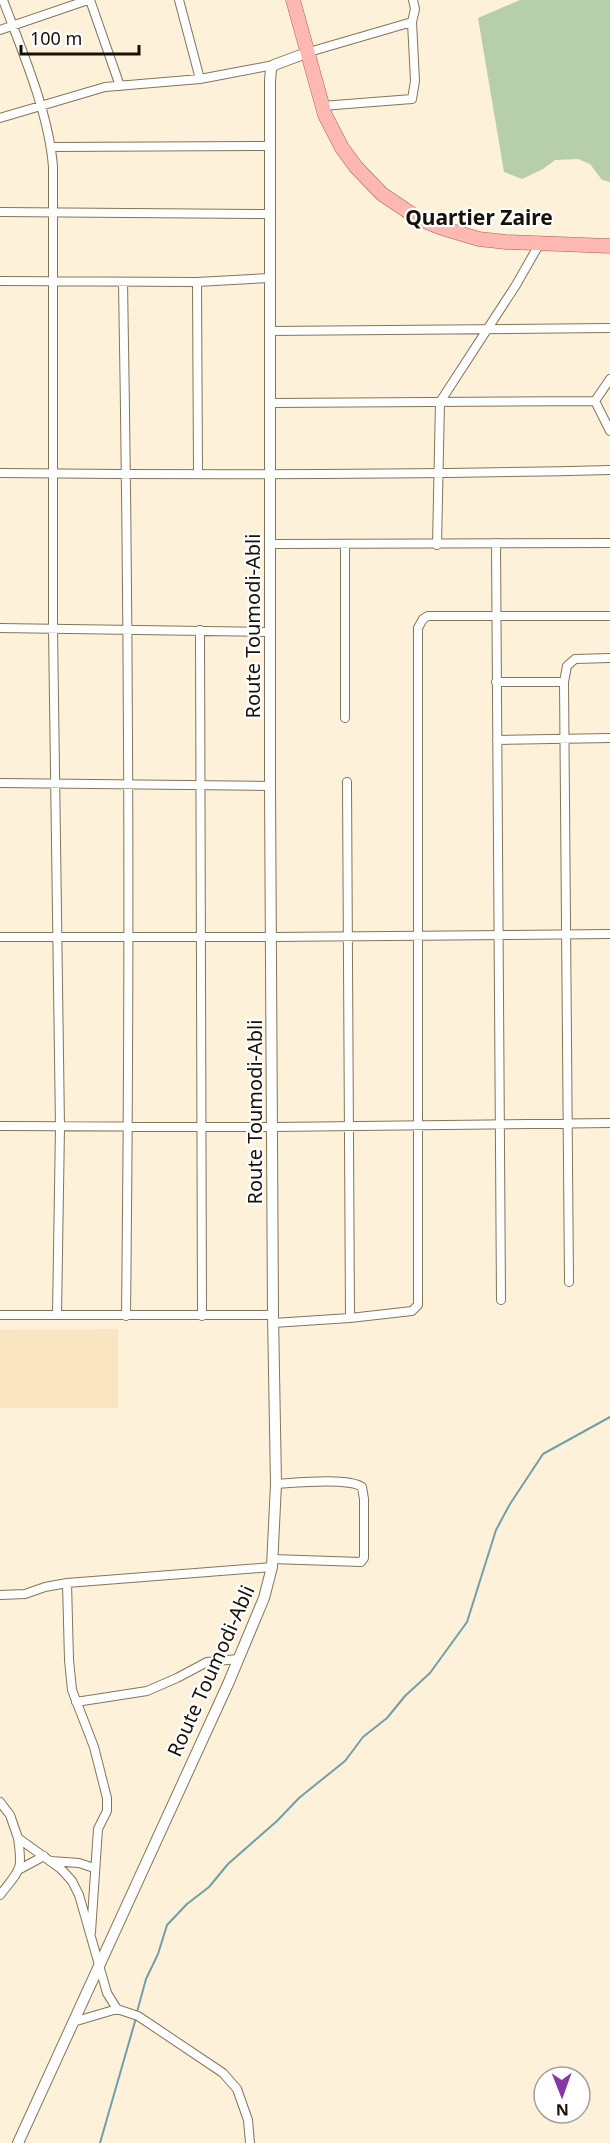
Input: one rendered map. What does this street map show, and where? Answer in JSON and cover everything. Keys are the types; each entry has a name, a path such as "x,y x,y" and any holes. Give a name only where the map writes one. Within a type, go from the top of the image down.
{"main road":[{"path":"293,0 325,116 356,167 375,187 410,214 442,228 479,238 499,242 610,246"}],"street":[{"path":"3,0 40,105 52,147 54,212 52,281 53,628 60,1127 57,1315"},
{"path":"0,30 89,0 120,86"},
{"path":"178,0 200,79"},
{"path":"322,106 414,97 412,22 415,15 413,0"},
{"path":"0,118 92,90 200,79 274,65 309,52 412,22"},
{"name":"Route Toumodi-Abli","path":"18,2143 238,1659 264,1598 272,1563 276,1484 273,1319 270,786 271,403 268,214 270,73 274,65"},
{"path":"52,147 269,146"},
{"path":"0,212 268,214"},
{"path":"437,544 440,402 516,285 540,243"},
{"path":"0,281 197,282 269,278"},
{"path":"123,282 128,784 126,1316"},
{"path":"197,282 198,473"},
{"path":"269,331 610,328"},
{"path":"595,401 610,379"},
{"path":"271,403 595,401"},
{"path":"595,401 610,431"},
{"path":"0,473 484,473 610,470"},
{"path":"496,543 501,1300"},
{"path":"271,544 610,543"},
{"path":"345,545 345,718"},
{"path":"0,1315 350,1318 412,1311 418,1305 418,628 428,616 610,616"},
{"path":"0,628 270,632"},
{"path":"200,630 202,1316"},
{"path":"569,1282 564,682 567,666 575,659 610,658"},
{"path":"496,682 564,682"},
{"path":"496,740 610,738"},
{"path":"347,782 350,1318"},
{"path":"0,783 270,786"},
{"path":"0,937 272,938 610,934"},
{"path":"0,1126 273,1127 610,1123"},
{"path":"0,1595 25,1594 67,1583 272,1563 362,1562 364,1558 364,1499 362,1487 333,1482 276,1484"},
{"path":"67,1583 70,1678 76,1702 94,1747 107,1798 106,1811 98,1829 90,1935"},
{"path":"76,1702 147,1691 207,1662 238,1659"},
{"path":"0,1802 10,1815 18,1838 21,1858 20,1869 0,1896"},
{"path":"18,1838 72,1881 79,1895 107,1993 117,2009"},
{"path":"20,1869 47,1859 79,1863 94,1868"},
{"path":"73,2022 117,2009 138,2016 223,2073 237,2089 248,2120 250,2143"}],"shaded area":[{"path":"118,1329 118,1408 0,1408 0,1330"}],"green space":[{"path":"520,0 610,0 610,182 602,180 590,164 578,159 555,160 543,169 522,179 504,172 478,18"}],"waterway":[{"path":"137,2012 146,1979 158,1954 167,1925 299,1798 345,1761 363,1737 387,1718 405,1696 430,1673 467,1622 496,1530 543,1454 610,1417"},
{"path":"100,2143 136,2018"}],"district":[{"name":"Quartier Zaire","path":"479,218"}]}
